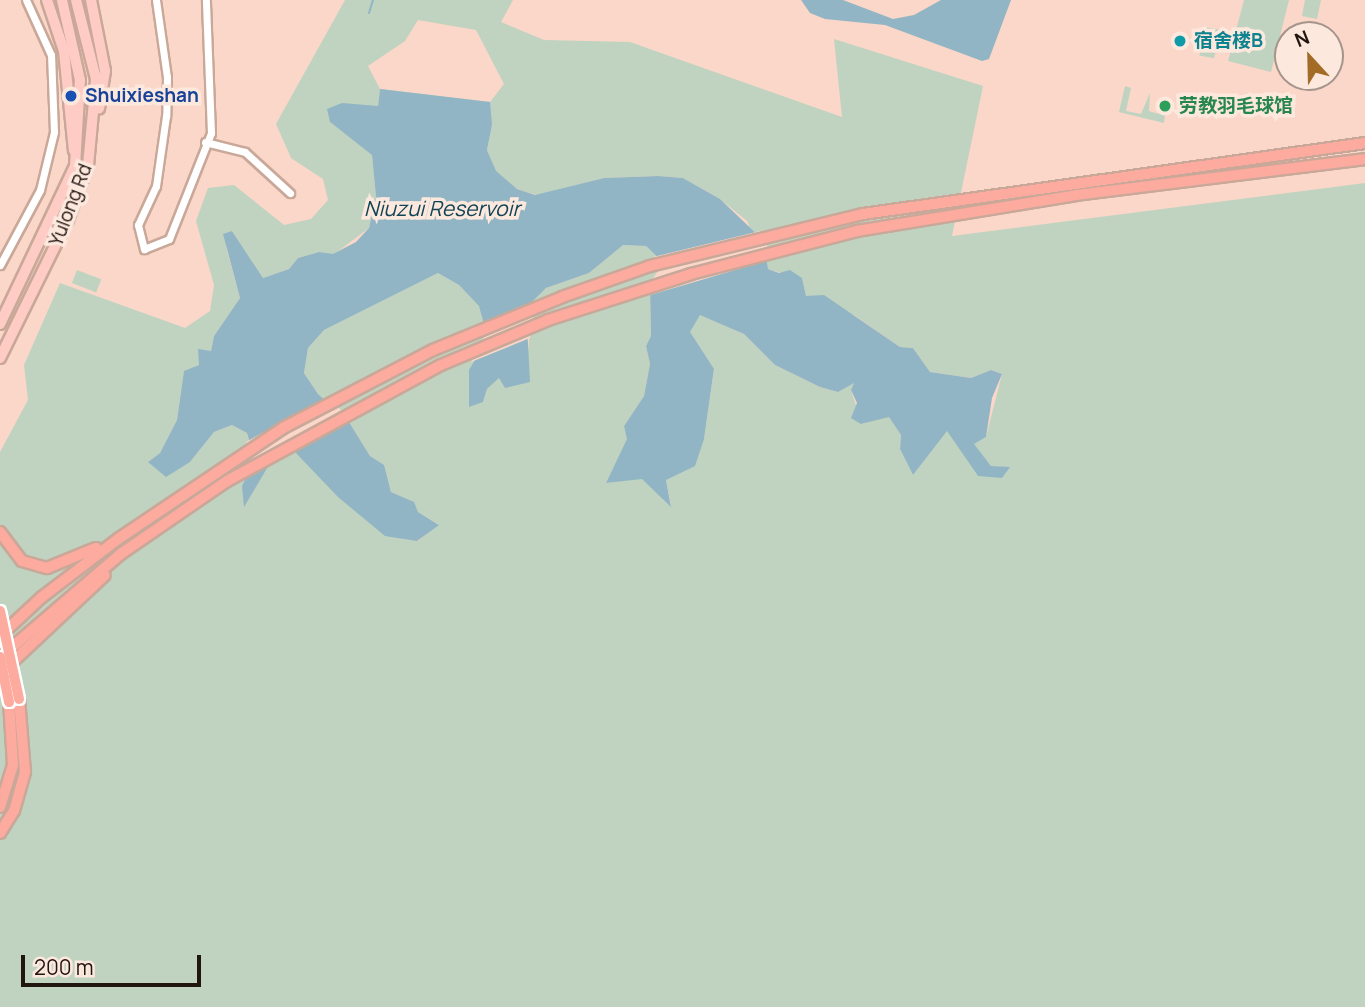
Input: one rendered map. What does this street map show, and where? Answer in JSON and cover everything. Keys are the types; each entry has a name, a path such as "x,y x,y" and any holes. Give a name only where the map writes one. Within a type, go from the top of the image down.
{"highway":[{"path":"0,636 42,597 143,520 219,468 357,388 433,350 650,266 793,229 983,194 1361,143"},
{"path":"0,834 15,811 25,772 26,736 0,657 54,608 150,533 227,481 365,403 441,365 548,320 691,274 857,231 1076,195 1362,160"},
{"path":"0,532 22,561 47,568 73,561 143,520"},
{"path":"0,673 150,533"},
{"path":"0,611 14,701 13,765 0,807"}],"main road":[{"path":"47,0 68,71 75,166"},
{"name":"Yulong Rd","path":"0,324 75,166 80,80 62,0"},
{"name":"Yulong Rd","path":"0,358 68,220 88,166 95,120 96,79 76,0"},
{"path":"90,0 104,71 95,120"}],"street":[{"path":"0,265 40,190 54,132 51,55 26,0"},
{"path":"156,0 167,77 166,116 156,186 138,225 144,249 169,239 205,142 211,133 213,104 206,0"},
{"path":"205,142 245,152 290,193"}],"green space":[{"path":"345,0 513,0 501,22 544,40 630,42 842,117 834,39 983,86 952,236 1365,183 1365,1007 0,1007 0,452 28,400 24,365 60,283 185,328 210,311 214,285 196,221 208,188 234,185 284,225 311,219 328,200 323,179 291,158 276,124","holes":["418,20 476,30 504,84 490,102 380,89 368,66 405,41","380,89 492,125 487,150 496,172 517,189 536,195 604,178 683,178 720,199 747,221 768,269 802,279 806,296 854,315 900,347 913,348 930,372 971,378 991,370 1002,374 986,437 973,444 991,466 1009,468 978,476 947,430 913,475 900,449 901,435 889,416 862,424 851,390 855,382 838,392 820,387 775,365 744,334 700,314 689,332 714,370 704,439 666,480 671,505 642,478 606,483 628,439 624,426 644,396 650,364 646,346 651,337 650,288 667,266 646,246 622,245 589,273 546,288 532,302 527,365 500,377 487,389 483,402 488,338 480,306 459,285 438,273 324,330 308,348 304,373 318,394 349,422 370,456 383,465 391,492 413,502 418,512 438,524 418,541 294,452 279,448 244,506 255,460 247,433 232,425 214,432 190,462 148,462 160,453 177,420 184,372 199,365 211,351 214,336 240,298 226,247 232,231 263,278 289,269 298,258 319,252 333,255 369,228 376,197 372,154 330,122 378,106"]},
{"path":"1244,0 1289,0 1284,21 1274,21 1274,60 1271,72 1228,61"},
{"path":"1305,0 1321,0 1317,19 1302,16"},
{"path":"1205,27 1220,30 1214,58 1199,55"},
{"name":"劳教羽毛球馆","path":"1125,86 1131,88 1126,111 1141,114 1150,93 1149,111 1159,114 1163,97 1167,98 1164,123 1119,112"},
{"path":"77,270 101,279 96,292 72,283"}],"water":[{"path":"801,0 843,0 893,19 914,15 941,0 1011,0 989,59 982,61 885,25 825,19 810,13"},
{"name":"Niuzui Reservoir","path":"380,89 490,102 492,125 487,150 496,171 517,189 535,195 604,178 658,176 683,178 720,199 763,240 768,269 779,273 790,270 802,278 806,296 824,295 900,347 913,348 930,372 971,378 991,370 1002,374 992,398 986,437 974,444 991,466 1010,467 1002,478 978,476 947,431 913,475 900,449 901,435 889,417 861,424 851,418 857,403 851,390 854,383 838,392 820,387 775,365 744,334 700,315 690,332 714,369 704,439 695,466 666,480 671,507 642,479 606,483 627,439 624,426 644,396 650,364 646,346 651,336 650,288 667,266 646,246 623,245 589,273 546,288 532,302 527,325 530,382 505,388 499,378 487,389 483,402 469,407 469,370 488,338 479,306 459,285 438,273 324,330 308,348 304,373 318,394 349,422 370,456 384,465 391,492 414,502 418,512 439,525 417,541 385,536 338,497 295,452 279,448 244,507 242,486 255,460 247,433 232,425 214,432 190,462 166,477 148,462 160,453 177,420 184,371 199,365 198,349 211,351 214,336 240,298 223,234 232,231 263,278 289,269 298,258 319,252 333,254 356,242 369,228 376,197 372,155 330,122 327,109 342,103 378,106"}],"pier":[{"path":"760,231 766,239 769,260 647,296 647,286 662,266 653,257"},
{"path":"536,303 530,338 471,362 484,338 481,324"},
{"path":"327,397 351,419 289,454 281,452 277,461 241,481 251,460 246,442"}],"waterway":[{"path":"369,13 373,0"}],"place":[{"name":"宿舍楼B","path":"1180,41"},
{"name":"Shuixieshan","path":"71,96"},
{"name":"劳教羽毛球馆","path":"1165,106"}]}
